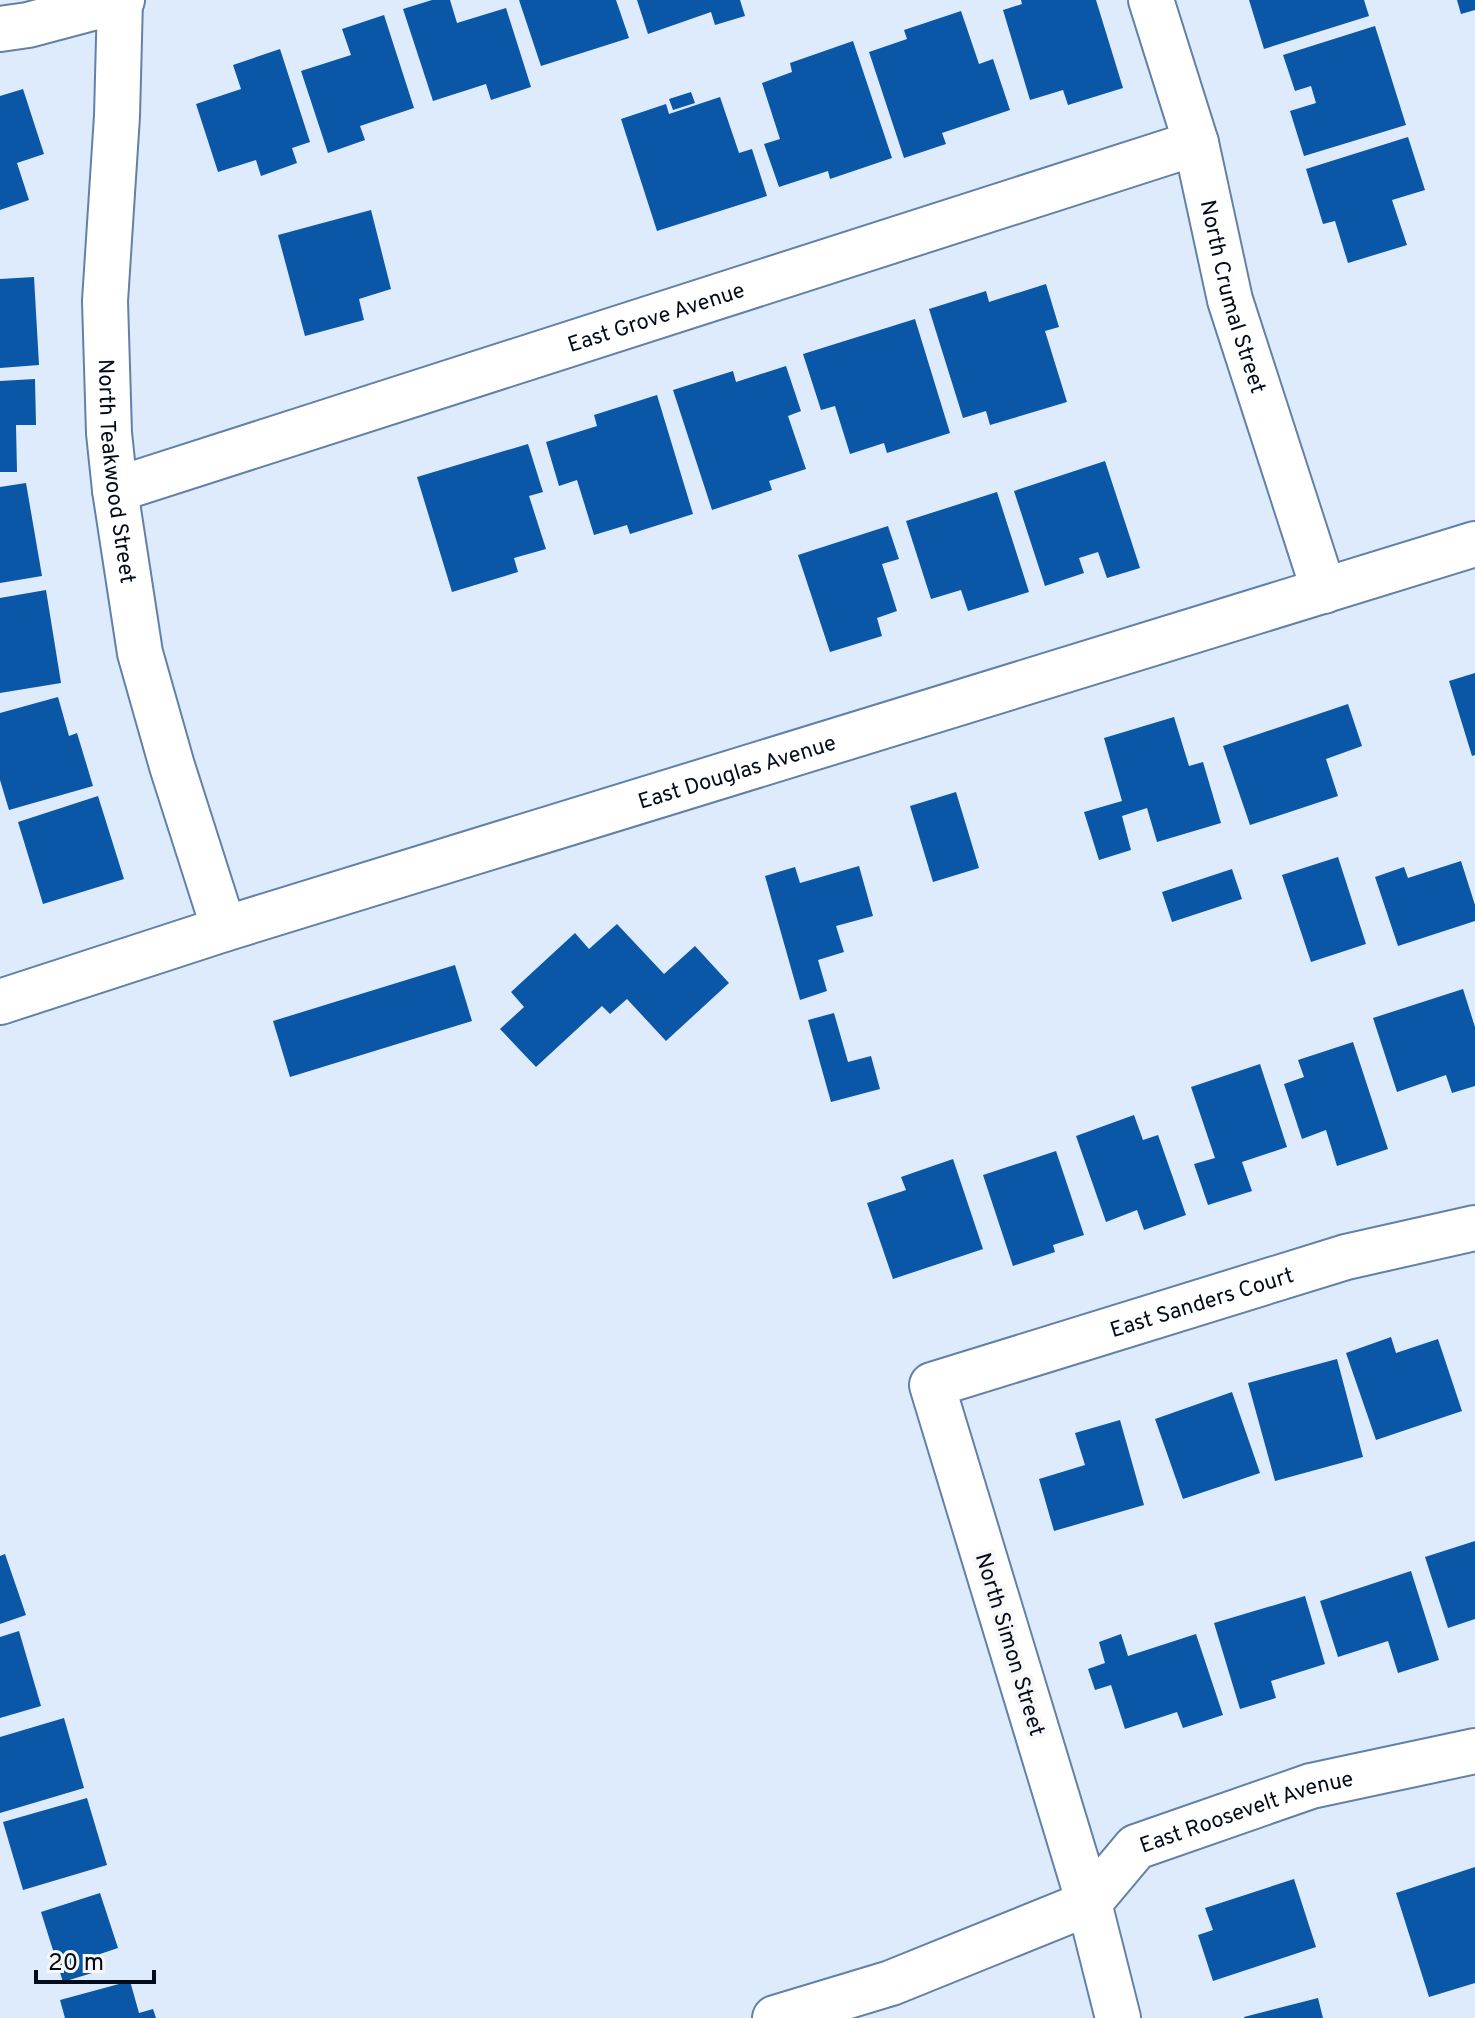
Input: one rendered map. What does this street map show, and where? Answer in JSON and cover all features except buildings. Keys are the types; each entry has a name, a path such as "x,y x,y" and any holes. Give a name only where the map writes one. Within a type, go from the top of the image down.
{"street":[{"path":"0,29 28,25 121,0"},
{"name":"North Teakwood Street","path":"121,0 105,301 109,433 115,490 140,653 224,929"},
{"name":"North Crumal Street","path":"1151,0 1196,143 1230,300 1324,591"},
{"name":"East Grove Avenue","path":"115,490 1196,143"},
{"name":"East Douglas Avenue","path":"0,1002 224,929 1475,544"},
{"name":"East Sanders Court","path":"932,1385 1346,1257 1475,1228"},
{"name":"North Simon Street","path":"932,1385 1089,1903 1118,2018"},
{"name":"East Roosevelt Avenue","path":"775,2018 891,1983 1089,1903 1136,1847 1311,1786 1475,1751"}]}
